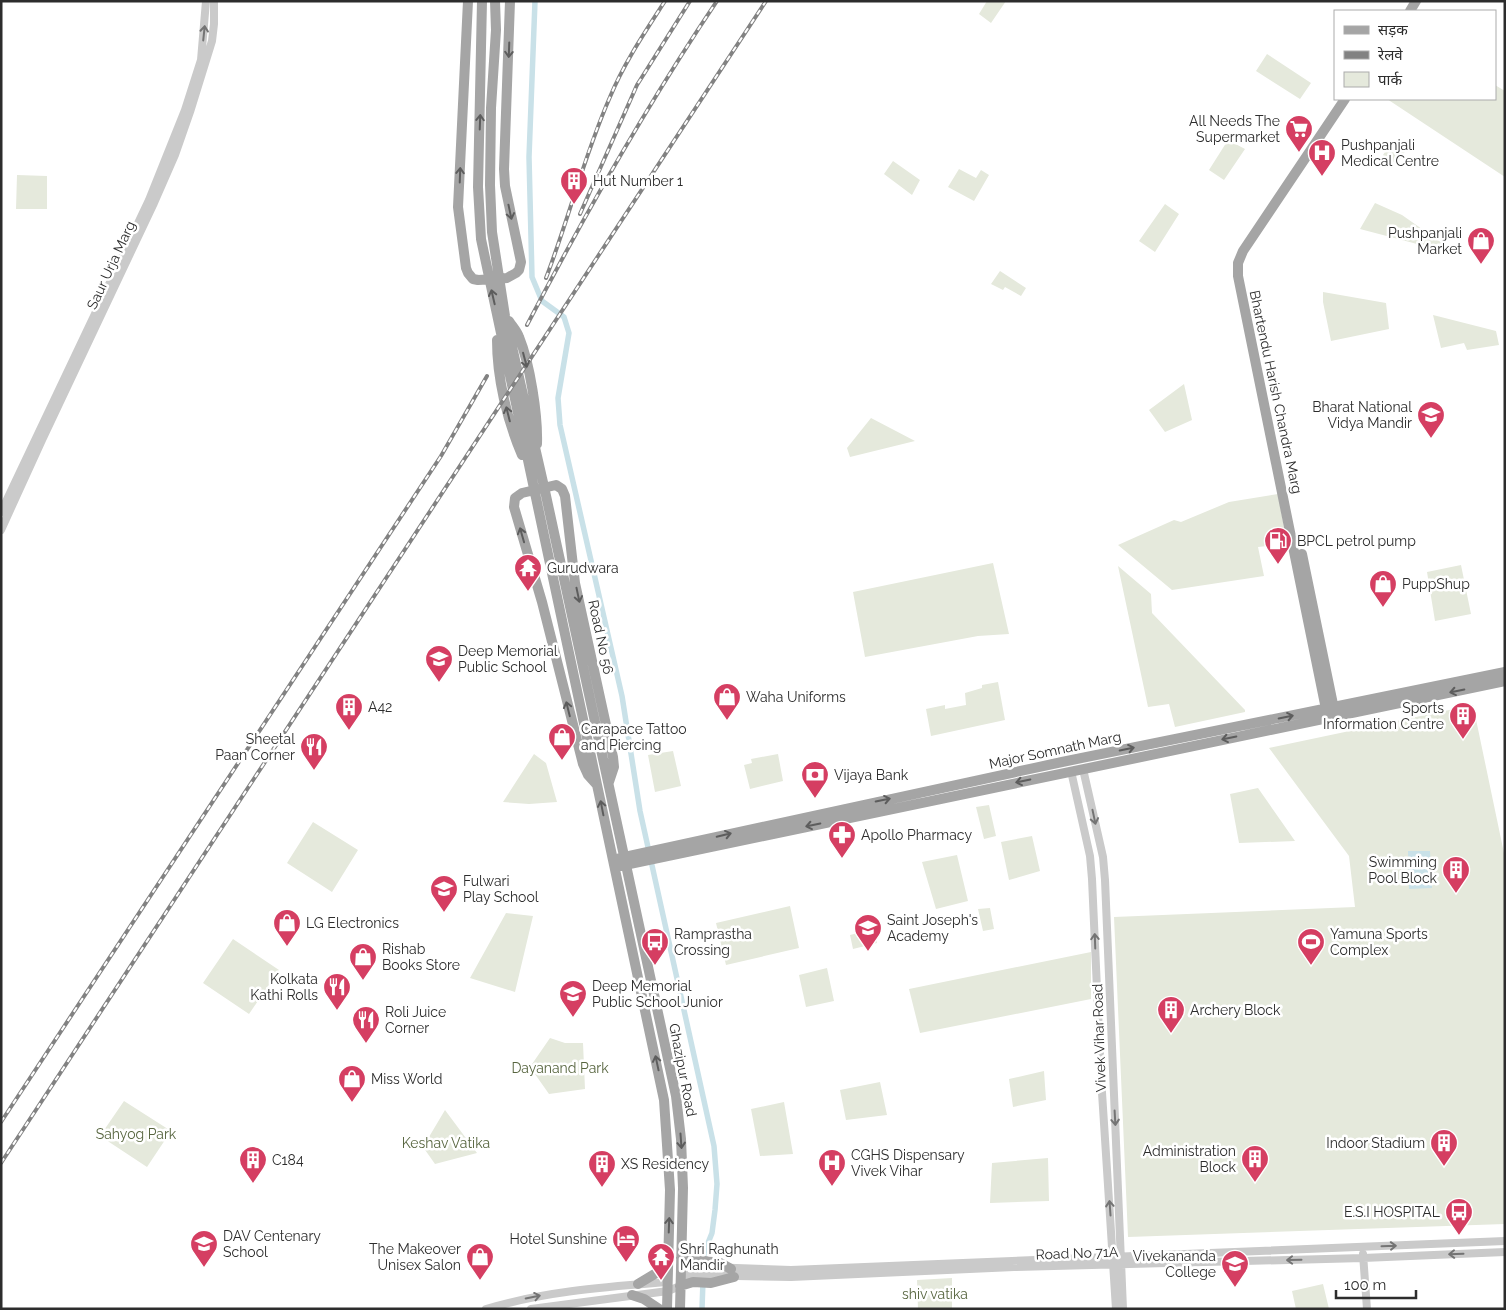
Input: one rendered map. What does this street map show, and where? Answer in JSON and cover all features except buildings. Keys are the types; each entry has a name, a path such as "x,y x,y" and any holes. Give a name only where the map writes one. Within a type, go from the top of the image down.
{"main road":[{"path":"468,1 458,207 466,268 470,276 478,280 512,276 519,270 521,262 505,186 504,169 510,1"},
{"path":"482,1 478,187 481,239 488,275 501,317 536,456 540,493 618,824 633,862 630,883 618,890"},
{"path":"495,1 496,30 490,185 492,232 498,272 501,317 531,476 540,493"},
{"path":"496,30 500,17 501,1"},
{"name":"Bhartendu Harish Chandra Marg","path":"1330,712 1238,276 1238,263 1243,251 1343,100"},
{"name":"Bhartendu Harish Chandra Marg","path":"1330,712 1244,273 1244,262 1351,100"},
{"name":"Road No 56","path":"597,786 588,775 583,764 542,602 514,507 515,498 522,493 556,485 560,486 564,492 575,584 614,757 614,767 609,782"},
{"name":"Ghazipur Road","path":"540,493 552,580 664,1100 670,1190 667,1309"},
{"name":"Major Somnath Marg","path":"1436,691 1505,672"},
{"name":"Major Somnath Marg","path":"613,863 633,862 665,856 795,819 1082,764 1436,691 1505,681"},
{"path":"606,826 618,824"},
{"path":"633,862 665,856"},
{"name":"Ghazipur Road","path":"630,883 676,1096 681,1139 683,1188 680,1309"},
{"path":"668,1252 680,1268 693,1271 733,1273"},
{"path":"680,1268 711,1272 720,1263 733,1273"},
{"path":"659,1309 644,1299 634,1288 668,1266"}],"street":[{"name":"Saur Urja Marg","path":"1,530 20,480 154,203 201,60 206,1"},
{"name":"Saur Urja Marg","path":"174,146 190,112 212,41 214,1"},
{"name":"Saur Urja Marg","path":"1,512 20,480"},
{"name":"Vivek Vihar Road","path":"1082,764 1102,857 1116,1146 1116,1309"},
{"path":"1069,766 1090,856 1105,1147 1117,1260"},
{"path":"1096,961 1108,961"},
{"path":"1105,1147 1116,1146"},
{"name":"Road No 71A","path":"733,1273 800,1277 1505,1241"},
{"path":"1363,1247 1367,1309"},
{"name":"Road No 71A","path":"1117,1260 1363,1258 1505,1252"},
{"name":"Vivek Vihar Road","path":"1117,1260 1123,1309"},
{"path":"668,1287 680,1268"},
{"path":"486,1309 517,1300 553,1293 668,1287"},
{"path":"531,1309 634,1288 668,1287"}],"green space":[{"path":"987,1 1006,1 991,23 979,14"},
{"path":"1267,54 1311,83 1300,99 1256,71"},
{"path":"1496,86 1505,91 1505,177 1389,100 1496,100"},
{"path":"1228,140 1245,149 1224,180 1209,170"},
{"path":"1392,141 1406,150 1397,164 1383,155"},
{"path":"893,161 920,180 912,195 884,174"},
{"path":"959,169 976,178 981,170 989,175 974,201 948,187"},
{"path":"17,175 47,176 47,209 16,209"},
{"path":"1375,203 1402,215 1459,255 1360,229"},
{"path":"1165,204 1179,214 1155,252 1139,241"},
{"path":"1000,271 1026,288 1021,296 1005,287 1003,290 991,284"},
{"path":"1323,292 1386,303 1389,329 1331,341 1323,302"},
{"path":"1433,315 1496,331 1499,345 1467,350 1464,343 1441,348"},
{"path":"1184,384 1192,420 1165,432 1149,410"},
{"path":"871,418 915,441 850,457 847,448"},
{"path":"1278,494 1285,533 1284,544 1258,547 1264,576 1172,590 1118,545 1174,520 1181,522 1229,502"},
{"path":"993,563 1009,634 978,636 865,657 853,592"},
{"path":"1461,565 1471,614 1435,621 1427,572"},
{"path":"1118,566 1151,594 1152,613 1245,712 1175,727 1169,704 1148,707"},
{"path":"998,682 1005,720 931,736 926,709 945,705 945,709 966,705 965,693 982,688 982,685"},
{"name":"Yamuna Sports Complex","path":"1473,705 1505,858 1505,1224 1128,1237 1114,917 1355,907 1349,856 1269,748"},
{"path":"673,751 681,786 655,792 648,755"},
{"path":"534,754 546,763 557,802 529,804 503,802"},
{"path":"778,754 783,781 750,789 744,765 752,763 751,759"},
{"path":"1258,788 1295,841 1239,843 1230,794"},
{"path":"989,805 996,836 984,839 976,807"},
{"path":"313,822 358,850 332,892 287,863"},
{"path":"1032,836 1040,871 1009,880 1001,842"},
{"path":"957,855 968,901 936,909 922,862"},
{"path":"790,906 799,948 726,965 716,923"},
{"path":"990,908 994,929 983,931 978,909"},
{"path":"506,913 533,916 515,992 470,978"},
{"path":"874,929 877,943 853,949 850,935"},
{"path":"233,939 279,970 249,1014 203,983"},
{"path":"1091,952 1091,999 920,1033 909,989"},
{"path":"827,968 834,1001 806,1007 799,975"},
{"name":"Dayanand Park","path":"550,1038 565,1043 583,1043 585,1089 549,1094 530,1067"},
{"path":"1044,1071 1046,1100 1013,1107 1009,1079"},
{"path":"880,1082 887,1115 846,1120 840,1090"},
{"name":"Sahyog Park","path":"124,1101 171,1131 147,1167 100,1136"},
{"path":"784,1102 793,1154 760,1156 751,1109"},
{"name":"Keshav Vatika","path":"445,1110 477,1153 435,1164 423,1147"},
{"path":"1048,1158 1049,1201 990,1203 992,1163"},
{"name":"shiv vatika","path":"952,1278 952,1309 918,1309 917,1280"},
{"path":"1323,1284 1329,1309 1296,1309 1292,1291"}],"water":[{"path":"1408,851 1430,851 1432,888 1409,889"}],"waterway":[{"path":"535,1 529,157 532,277 542,301 564,317 569,333 558,398 560,425 622,696 640,811 714,1146 717,1184 712,1233 704,1253 702,1309"}],"railway":[{"path":"546,278 592,142 610,97 628,60 665,1"},
{"path":"580,214 637,85 690,1"},
{"path":"527,325 571,242 618,160 666,80 717,1"},
{"path":"1,1163 766,1"},
{"path":"1,1122 441,456 487,376"}],"place":[{"name":"All Needs The Supermarket","path":"1299,153"},
{"name":"Pushpanjali Medical Centre","path":"1322,177"},
{"name":"Hut Number 1","path":"574,205"},
{"name":"Pushpanjali Market","path":"1481,265"},
{"name":"Bharat National Vidya Mandir","path":"1431,439"},
{"name":"BPCL petrol pump","path":"1278,565"},
{"name":"Gurudwara","path":"528,592"},
{"name":"PuppShup","path":"1383,608"},
{"name":"Deep Memorial Public School","path":"439,683"},
{"name":"Waha Uniforms","path":"727,721"},
{"name":"A42","path":"349,731"},
{"name":"Sports Information Centre","path":"1463,740"},
{"name":"Carapace Tattoo and Piercing","path":"562,761"},
{"name":"Sheetal Paan Corner","path":"314,771"},
{"name":"Vijaya Bank","path":"815,799"},
{"name":"Apollo Pharmacy","path":"842,859"},
{"name":"Swimming Pool Block","path":"1456,894"},
{"name":"Fulwari Play School","path":"444,913"},
{"name":"LG Electronics","path":"287,947"},
{"name":"Saint Joseph's Academy","path":"868,952"},
{"name":"Ramprastha Crossing","path":"655,966"},
{"name":"Yamuna Sports Complex","path":"1311,966"},
{"name":"Rishab Books Store","path":"363,981"},
{"name":"Kolkata Kathi Rolls","path":"337,1011"},
{"name":"Deep Memorial Public School Junior","path":"573,1018"},
{"name":"Archery Block","path":"1171,1034"},
{"name":"Roli Juice Corner","path":"366,1044"},
{"name":"Miss World","path":"352,1103"},
{"name":"Indoor Stadium","path":"1444,1167"},
{"name":"Administration Block","path":"1255,1183"},
{"name":"C184","path":"253,1184"},
{"name":"CGHS Dispensary Vivek Vihar","path":"832,1187"},
{"name":"XS Residency","path":"602,1188"},
{"name":"E.S.I HOSPITAL","path":"1459,1236"},
{"name":"Hotel Sunshine","path":"626,1263"},
{"name":"DAV Centenary School","path":"204,1268"},
{"name":"The Makeover Unisex Salon","path":"480,1281"},
{"name":"Shri Raghunath Mandir","path":"661,1281"},
{"name":"Vivekananda College","path":"1235,1288"}]}
